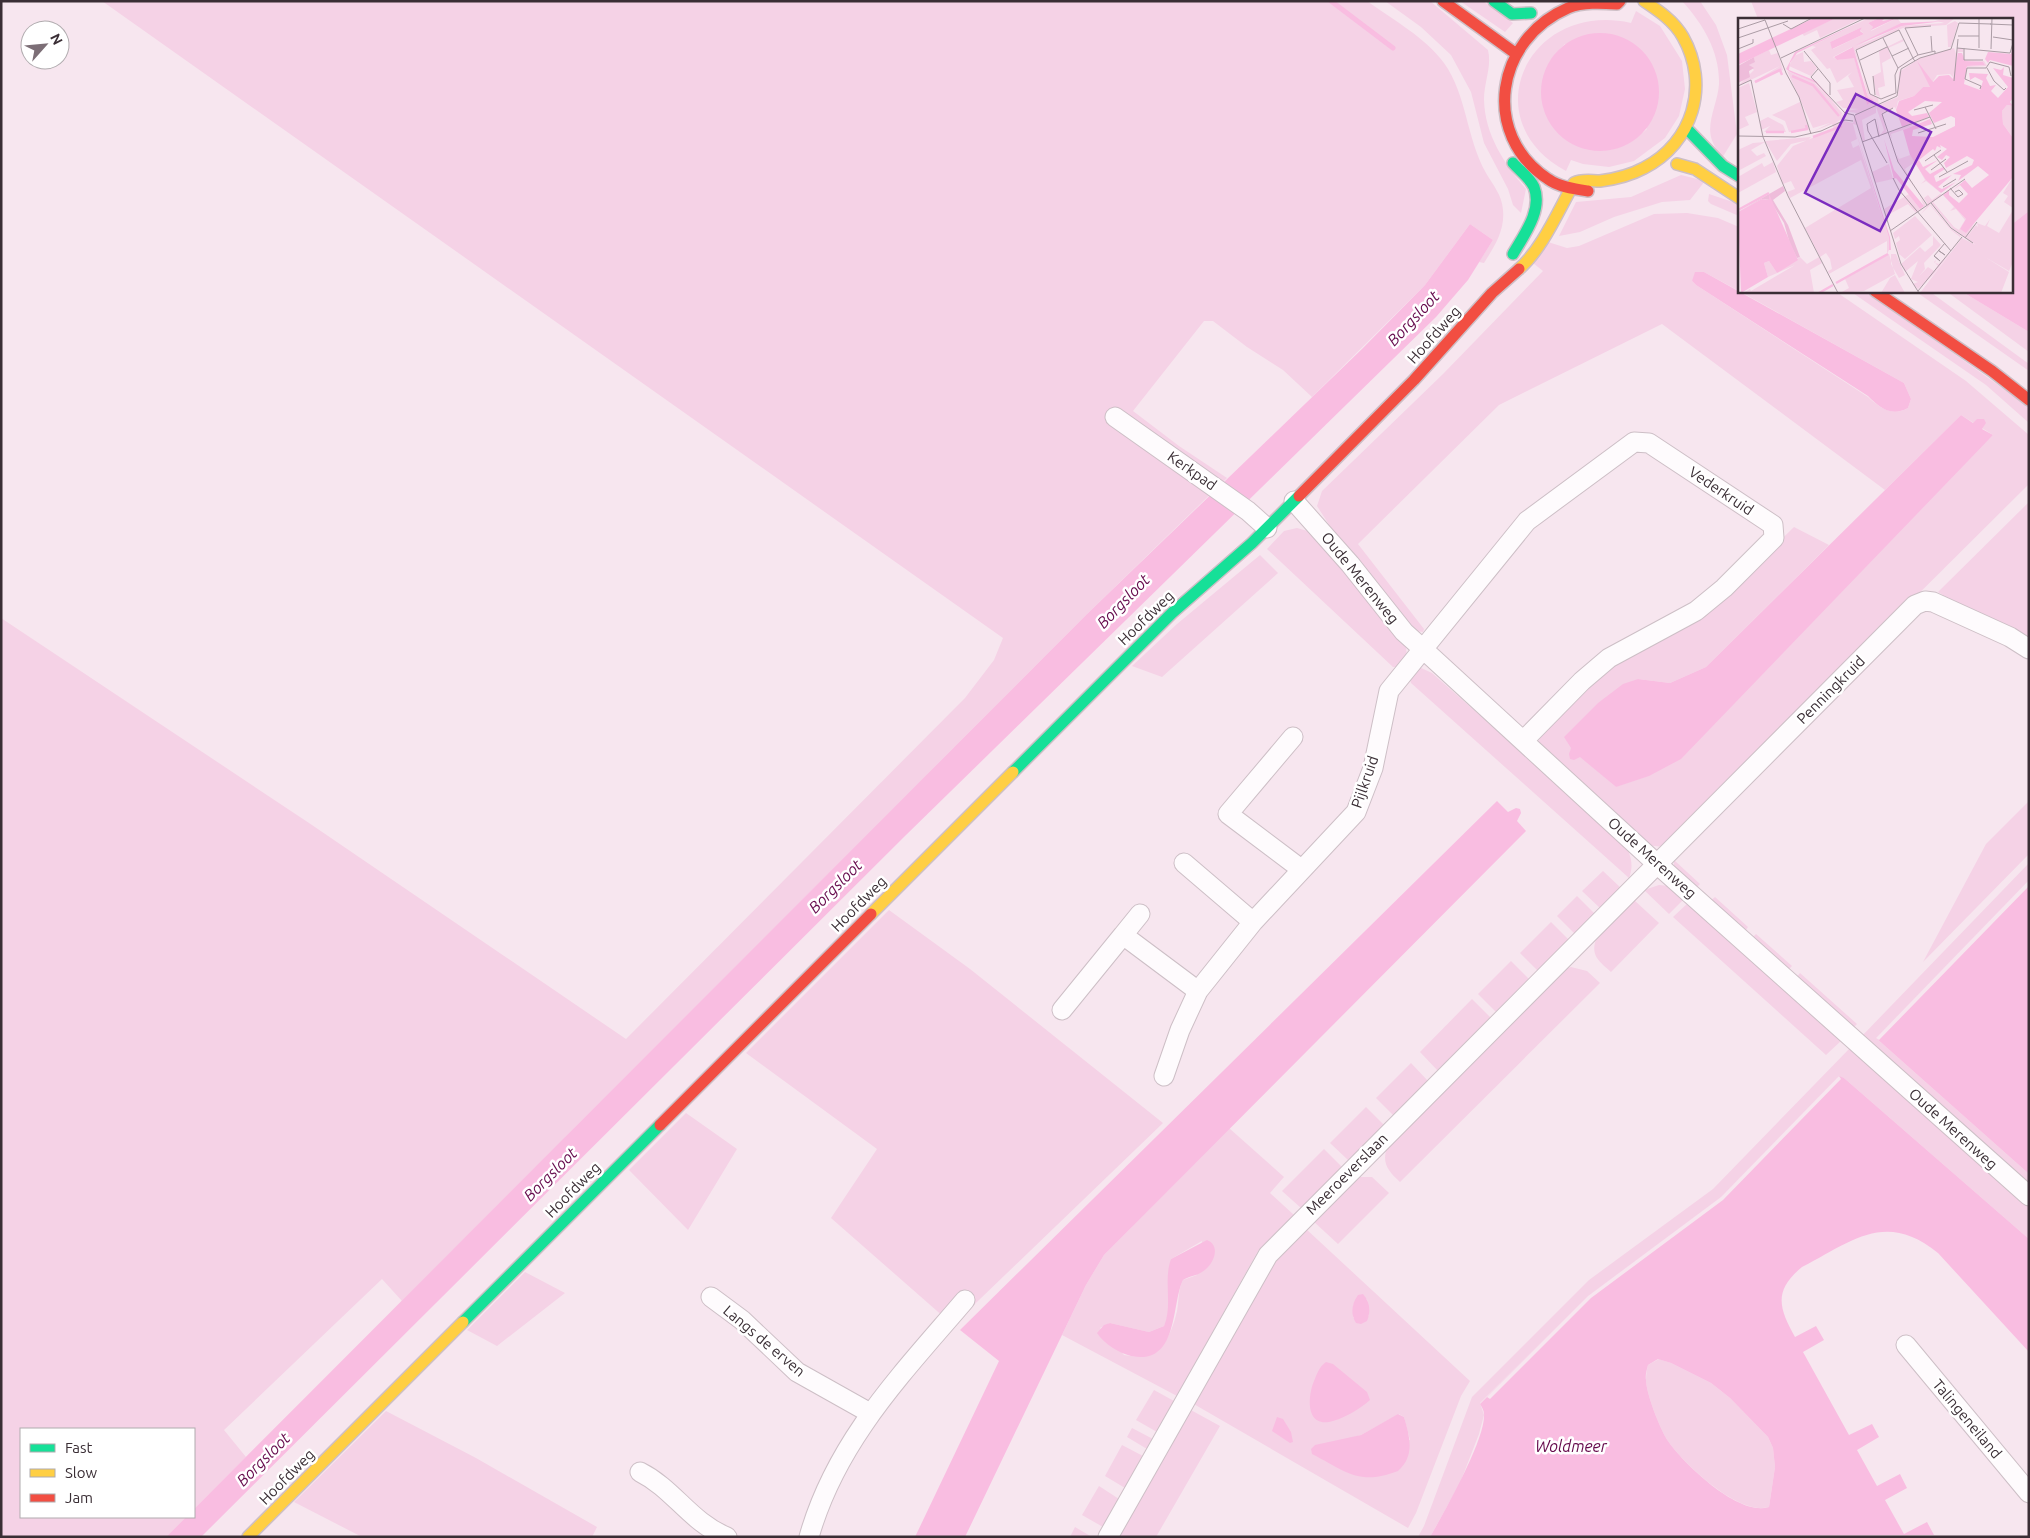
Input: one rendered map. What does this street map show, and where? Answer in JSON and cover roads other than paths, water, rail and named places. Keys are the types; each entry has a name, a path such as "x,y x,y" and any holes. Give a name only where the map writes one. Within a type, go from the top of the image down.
{"main road":[{"path":"1443,1 1508,41 1515,53"},
{"path":"1494,1 1512,14 1531,13"},
{"path":"1608,192 1570,188 1548,179 1530,164 1516,145 1506,123 1503,99 1506,76 1515,53 1526,36 1557,13 1569,8 1589,4 1618,4 1620,1"},
{"path":"1570,188 1578,180 1608,180 1637,172 1651,165 1676,146 1687,129 1695,107 1696,66 1688,44 1678,28 1664,13 1644,1"},
{"path":"1520,25 1531,13 1543,5"},
{"path":"1498,60 1508,41"},
{"path":"1702,127 1691,147 1673,167 1695,169 1738,197"},
{"path":"1687,129 1691,147 1738,175"},
{"name":"Hoofdweg","path":"1492,293 1528,227 1536,206 1536,195 1529,180 1512,163 1505,151"},
{"name":"Hoofdweg","path":"248,1537 1172,612 1267,528 1414,380 1492,293 1526,263 1544,236 1570,188"},
{"path":"1876,292 1992,371 2029,400"}],"street":[{"name":"Kerkpad","path":"1115,417 1209,483 1267,528"},
{"name":"Vederkruid","path":"1423,649 1527,521 1634,442 1649,443 1773,525 1774,538 1724,588 1696,611 1609,658 1582,681 1524,740"},
{"name":"Oude Merenweg","path":"1294,501 1350,564 1404,632 1524,740 1657,864 2029,1196"},
{"name":"Penningkruid","path":"1657,864 1915,605 1925,601 1933,602 2010,637 2029,649"},
{"name":"Pijlkruid","path":"1164,1076 1180,1030 1198,991 1253,922 1356,812 1373,768 1389,690 1423,649"},
{"path":"1293,737 1228,814 1301,870"},
{"path":"1184,863 1253,922"},
{"name":"Meeroeverslaan","path":"1108,1537 1268,1255 1657,864"},
{"path":"1062,1010 1140,914"},
{"path":"1123,935 1198,991"},
{"name":"Langs de erven","path":"712,1297 742,1320 797,1372 870,1413"},
{"path":"809,1537 818,1504 836,1467 870,1413 965,1300"},
{"name":"Talingeneiland","path":"1906,1345 2029,1493"},
{"path":"640,1472 659,1481 685,1510 711,1530 727,1537"}],"water":[{"path":"1600,33 1612,34 1623,38 1642,50 1654,69 1658,80 1658,104 1654,115 1642,134 1623,146 1612,150 1600,151 1588,150 1577,146 1558,134 1546,115 1542,104 1541,92 1542,80 1546,69 1558,50 1577,38 1588,34"},
{"path":"2029,211 2029,332 1963,292 2012,292 2012,224"},
{"name":"Borgsloot","path":"1470,224 1493,240 1468,280 1436,317 905,836 201,1537 166,1537 185,1518 195,1518 195,1508 1087,614 1362,349 1425,285"},
{"path":"1695,272 1704,272 1904,383 1911,399 1908,408 1896,412 1886,410 1868,396 1692,281"},
{"path":"1961,415 1973,423 1977,419 1984,419 1986,423 1982,429 1993,435 1681,759 1649,776 1616,787 1580,757 1574,760 1570,759 1571,748 1564,737 1598,703 1623,684 1638,679 1670,683 1706,667"},
{"path":"1497,801 1508,812 1516,808 1520,809 1521,813 1517,821 1526,831 1104,1255 1086,1285 965,1537 915,1537 999,1361 960,1330"},
{"path":"2029,880 2029,1174 1876,1038"},
{"name":"Woldmeer","path":"1839,1076 1844,1078 2029,1239 2029,1352 1938,1253 1919,1240 1902,1233 1885,1232 1869,1234 1853,1240 1802,1267 1786,1284 1783,1292 1782,1300 1785,1317 1795,1337 1816,1326 1824,1340 1803,1352 1849,1435 1872,1424 1879,1437 1857,1450 1877,1486 1900,1474 1907,1488 1885,1500 1904,1534 1927,1522 1934,1535 1430,1537 1463,1476 1478,1441 1483,1426 1484,1414 1480,1404 1588,1296 1721,1197","holes":["1658,1359 1671,1363 1711,1383 1730,1398 1768,1437 1773,1448 1775,1467 1769,1507 1757,1508 1728,1497 1699,1475 1668,1441 1651,1402 1646,1376 1648,1365"]},
{"path":"1207,1240 1212,1243 1215,1251 1212,1261 1202,1272 1183,1280 1170,1331 1165,1343 1158,1352 1147,1357 1131,1356 1112,1348 1100,1337 1097,1333 1104,1325 1110,1323 1149,1332 1164,1326 1168,1310 1168,1276 1171,1259"},
{"path":"1363,1294 1368,1303 1369,1314 1367,1321 1361,1324 1356,1323 1352,1309 1358,1295"},
{"path":"1326,1362 1333,1364 1367,1392 1370,1400 1345,1417 1334,1421 1321,1422 1312,1414 1310,1394 1320,1368"},
{"path":"1398,1414 1404,1417 1410,1446 1407,1459 1398,1471 1385,1475 1363,1477 1344,1471 1312,1454 1311,1449 1315,1445 1361,1435"},
{"path":"1277,1417 1283,1419 1291,1432 1293,1442 1290,1443 1272,1431"}],"waterway":[{"path":"1331,1 1393,48"}]}
